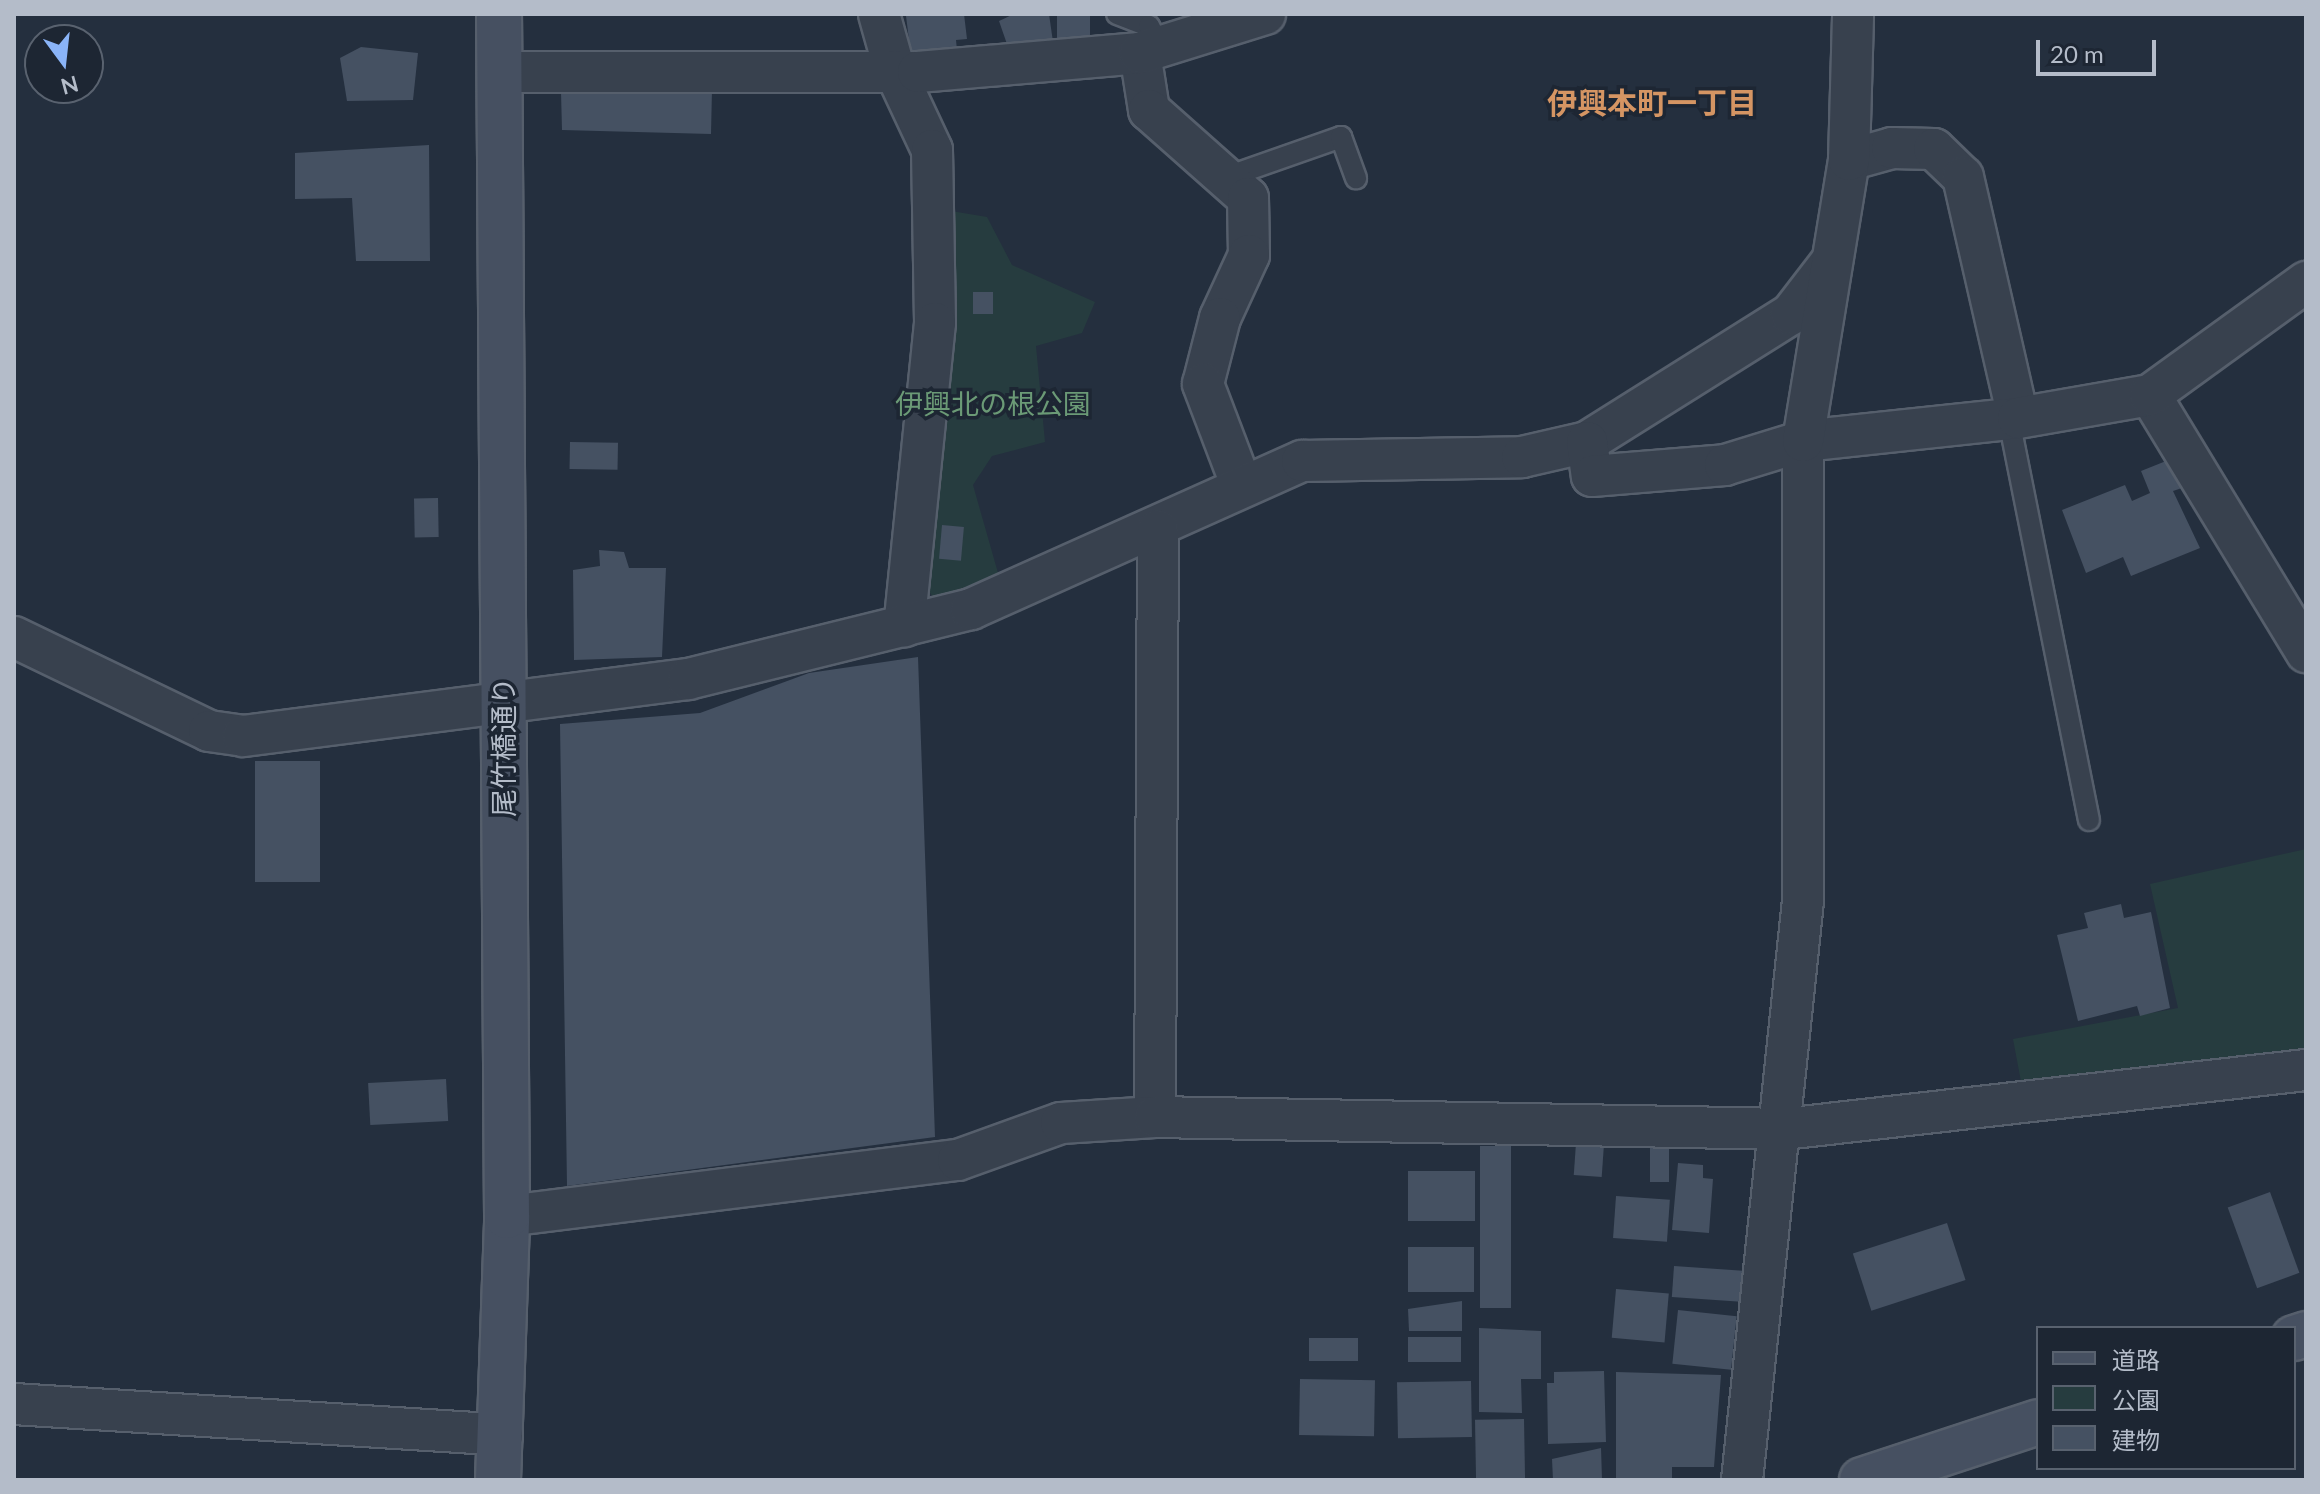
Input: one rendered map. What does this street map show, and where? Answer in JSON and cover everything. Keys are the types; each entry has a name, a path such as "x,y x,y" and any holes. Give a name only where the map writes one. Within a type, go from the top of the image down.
{"main road":[{"name":"尾竹橋通り","path":"498,1480 502,1435 507,1216 499,14"},
{"path":"1862,1480 2036,1423"}],"street":[{"path":"879,14 895,71 932,150 935,323 904,626"},
{"path":"500,72 895,71 1150,49 1265,14"},
{"path":"1742,1480 1784,1129 1803,901 1803,441 1849,160 1853,14"},
{"path":"1150,49 1149,110 1169,135 1227,177 1248,198 1249,255 1220,318 1203,384 1241,484"},
{"path":"1849,160 1892,148 1934,149 1963,177 2013,419"},
{"path":"14,637 209,731 243,736 688,679 971,609 1158,530 1241,484 1302,461 1522,457 1587,442 1791,314 1834,259"},
{"path":"1587,442 1592,476 1725,465 1803,441 2013,419 2150,395 2306,282"},
{"path":"2150,395 2306,652"},
{"path":"1155,1117 1158,530"},
{"path":"507,1216 958,1160 1061,1123 1155,1117 1784,1129 2306,1070"},
{"path":"14,1404 502,1435"}],"lane":[{"path":"1117,14 1149,26 1150,49"},
{"path":"1227,177 1341,137 1356,178"},
{"path":"2013,419 2089,820"}],"green space":[{"name":"伊興北の根公園","path":"951,211 987,217 1012,265 1095,302 1082,333 1036,346 1045,442 992,456 973,485 1000,580 938,605 925,585"},
{"path":"2306,849 2306,1059 2022,1087 2013,1039 2178,1008 2150,884"}],"building":[{"path":"964,14 967,39 956,40 957,50 911,56 906,16"},
{"path":"1014,14 1049,14 1053,42 1008,47 999,21"},
{"path":"1057,14 1090,14 1090,44 1057,44"},
{"path":"361,47 418,53 413,100 347,101 340,58"},
{"path":"712,89 711,134 562,130 561,92"},
{"path":"429,145 430,261 356,261 352,198 295,199 295,153"},
{"path":"973,292 993,292 993,314 973,314"},
{"path":"570,442 618,443 618,470 570,469"},
{"path":"2171,459 2182,488 2173,491 2200,548 2131,576 2123,557 2086,573 2062,510 2125,485 2132,501 2150,493 2141,471"},
{"path":"414,498 438,498 439,537 415,537"},
{"path":"942,525 964,527 961,561 939,559"},
{"path":"599,550 624,552 629,568 666,568 662,657 574,660 573,570 600,566"},
{"path":"918,657 935,1137 567,1186 560,724 700,713 809,673"},
{"path":"255,761 320,761 320,882 255,882"},
{"path":"2121,904 2124,918 2151,912 2170,1008 2140,1016 2137,1006 2078,1021 2057,935 2088,928 2084,913"},
{"path":"446,1079 448,1121 370,1125 368,1083"},
{"path":"1576,1143 1604,1145 1602,1177 1574,1175"},
{"path":"1650,1145 1669,1145 1669,1182 1650,1182"},
{"path":"1480,1146 1511,1146 1511,1308 1480,1308"},
{"path":"1678,1163 1703,1165 1703,1178 1713,1179 1709,1233 1672,1230"},
{"path":"1408,1171 1475,1171 1475,1221 1408,1221"},
{"path":"2270,1192 2299,1273 2257,1288 2228,1207"},
{"path":"1616,1196 1670,1200 1667,1242 1613,1238"},
{"path":"1947,1223 1966,1280 1871,1311 1853,1254"},
{"path":"1408,1247 1474,1247 1474,1292 1408,1292"},
{"path":"1674,1266 1743,1271 1741,1302 1672,1297"},
{"path":"1616,1289 1669,1294 1665,1342 1612,1338"},
{"path":"1462,1301 1462,1331 1409,1331 1408,1309"},
{"path":"1678,1310 1737,1316 1731,1370 1672,1364"},
{"path":"1479,1328 1541,1331 1541,1379 1521,1379 1522,1413 1479,1412"},
{"path":"1408,1337 1461,1337 1461,1362 1408,1362"},
{"path":"1309,1338 1358,1338 1358,1361 1309,1361"},
{"path":"1604,1371 1606,1442 1548,1444 1547,1383 1554,1383 1554,1372"},
{"path":"1616,1372 1721,1375 1714,1467 1672,1467 1672,1480 1616,1480"},
{"path":"1300,1379 1375,1380 1374,1436 1299,1435"},
{"path":"1471,1381 1472,1437 1398,1438 1397,1382"},
{"path":"1524,1419 1525,1480 1476,1480 1475,1420"},
{"path":"1601,1448 1602,1480 1553,1480 1552,1459"}],"district":[{"name":"伊興本町一丁目","path":"1652,102"}]}
